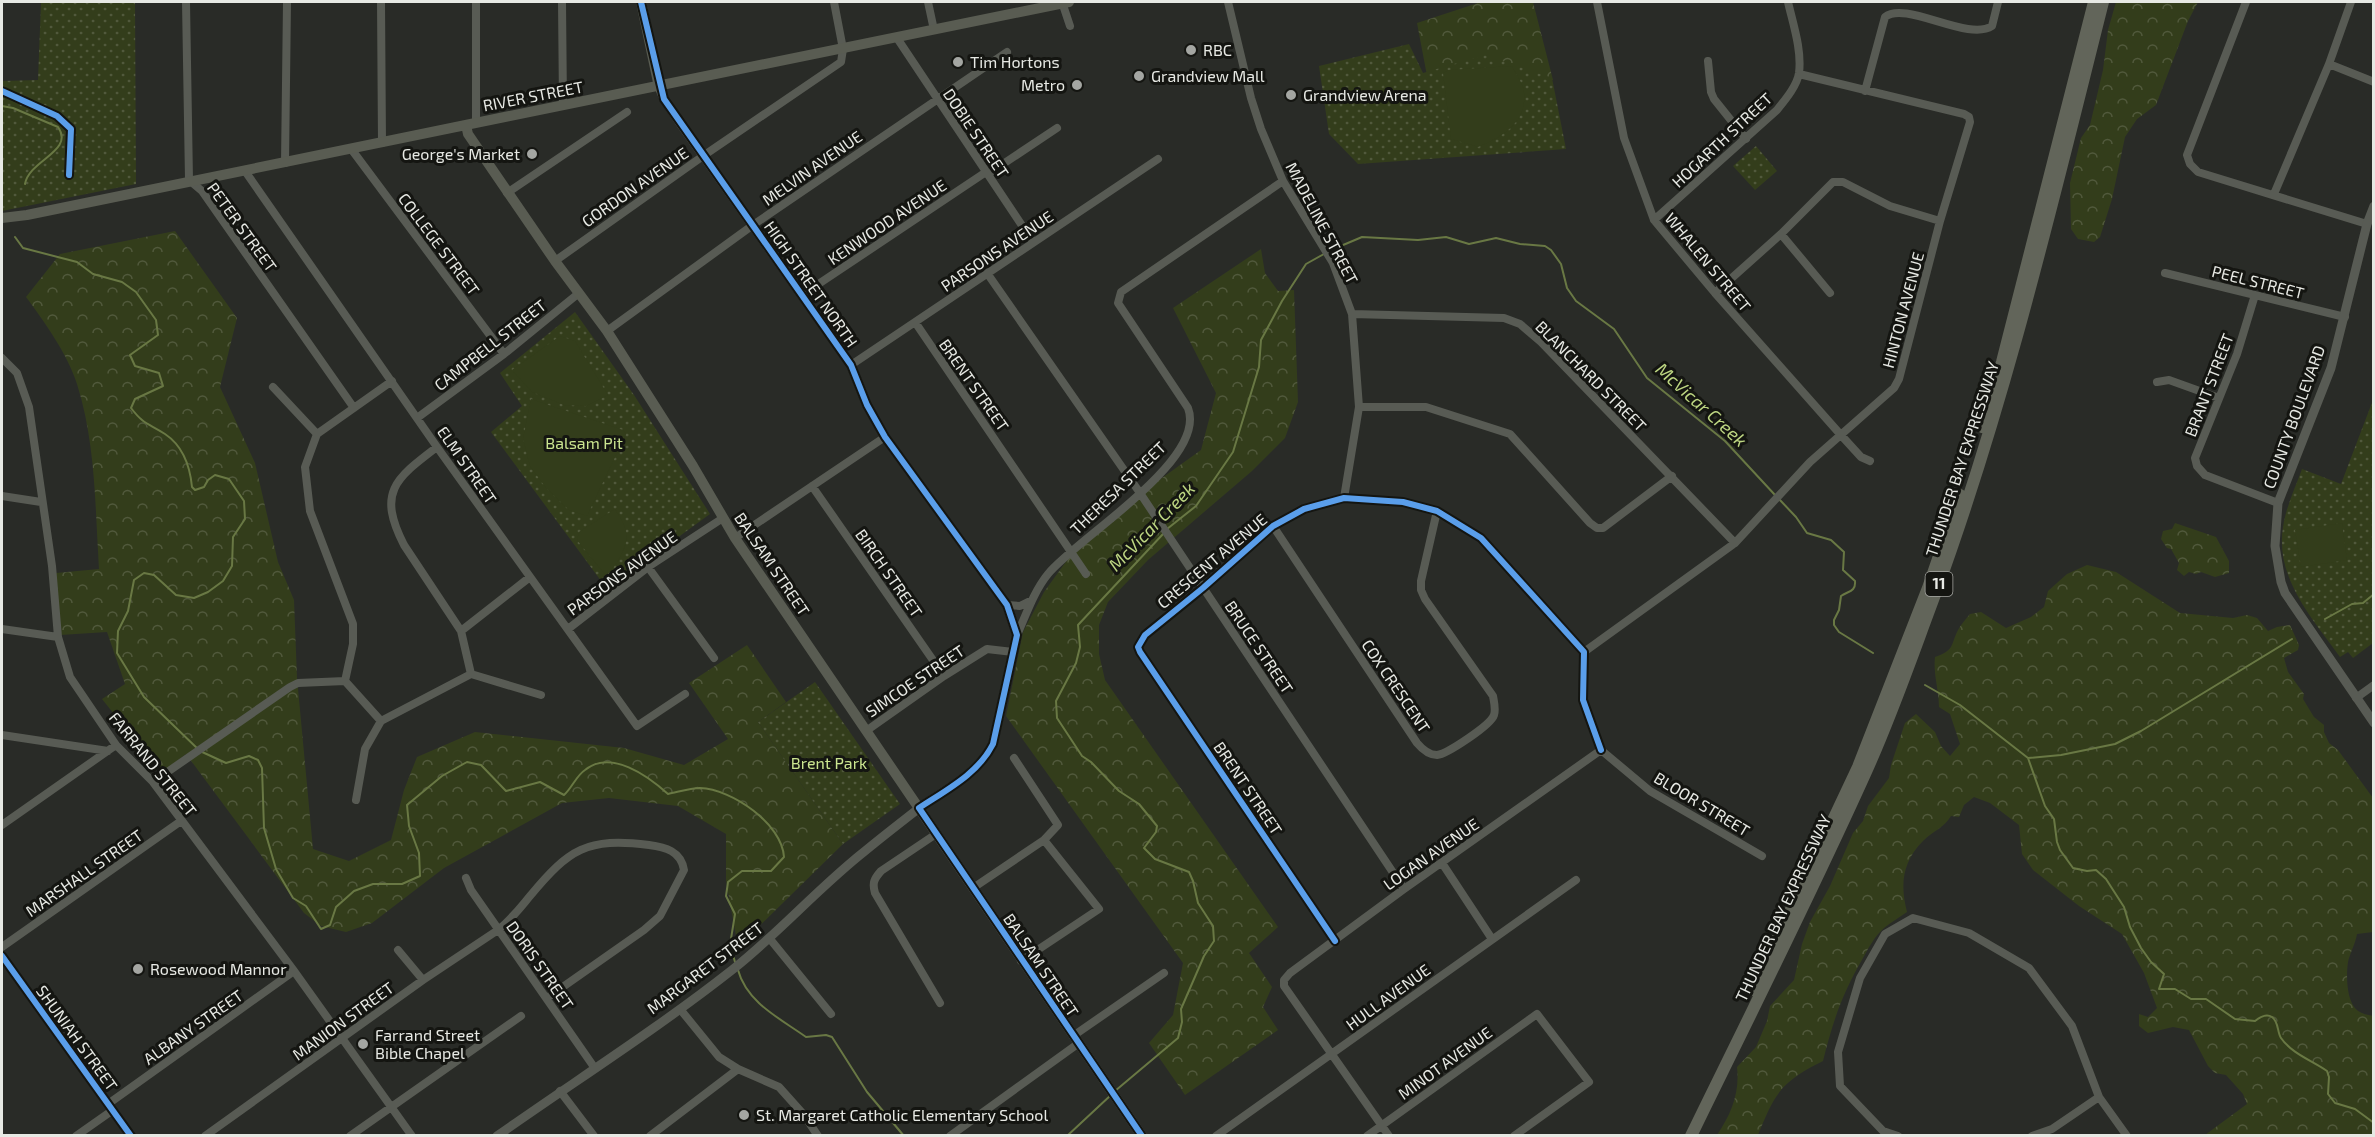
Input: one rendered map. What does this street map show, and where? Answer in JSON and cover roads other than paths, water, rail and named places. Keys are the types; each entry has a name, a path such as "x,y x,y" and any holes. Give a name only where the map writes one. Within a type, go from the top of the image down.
{"highway":[{"name":"THUNDER BAY EXPRESSWAY","path":"1684,1136 1858,767 1928,588 1975,453 2002,362 2094,2"},
{"name":"THUNDER BAY EXPRESSWAY","path":"1691,1136 1778,960 1866,771 1937,589 1982,457 2011,361 2103,2"}],"main road":[{"name":"HIGH STREET NORTH","path":"641,2 659,87"},
{"name":"RIVER STREET","path":"2,218 27,215 189,180 352,150 1065,2"},
{"name":"BALSAM STREET","path":"471,124 468,134 507,193 607,331 687,456 735,537 1142,1136"}],"street":[{"name":"PETER STREET","path":"186,2 189,180 202,191 354,408"},
{"path":"285,163 287,2"},
{"path":"381,2 382,143"},
{"path":"471,124 477,2"},
{"path":"562,2 563,105"},
{"path":"834,2 843,49"},
{"path":"928,2 934,30"},
{"path":"1065,2 1070,26"},
{"name":"MADELINE STREET","path":"1228,2 1251,98 1283,182 1333,263 1352,314 1359,407 1344,498"},
{"name":"WHALEN STREET","path":"1597,2 1624,138 1654,220 1714,293 1840,434 1861,457 1870,461"},
{"path":"1788,2 1798,51 1799,74"},
{"path":"1864,91 1885,17 1888,14 1901,10 1987,29 1992,26 1998,2"},
{"path":"2246,2 2187,159 2198,172 2367,224"},
{"path":"2274,194 2329,64 2351,2"},
{"name":"DOBIE STREET","path":"897,38 1033,242"},
{"name":"GORDON AVENUE","path":"555,261 841,62 843,49"},
{"name":"MELVIN AVENUE","path":"607,331 753,225 1007,52"},
{"path":"1708,61 1711,92 1714,99 1746,139"},
{"path":"2329,64 2373,82"},
{"name":"HOGARTH STREET","path":"1654,220 1778,111 1799,74"},
{"name":"HINTON AVENUE","path":"1584,652 1735,543 1840,434 1894,388 1899,379 1940,221 1970,122 1969,117 1799,74"},
{"name":"HIGH STREET NORTH","path":"659,87 664,99 703,156 851,365 867,405 885,437 1007,605 1017,635"},
{"path":"507,193 627,112"},
{"name":"KENWOOD AVENUE","path":"802,295 1057,128"},
{"name":"COLLEGE STREET","path":"352,150 504,354"},
{"name":"PARSONS AVENUE","path":"851,365 1158,159"},
{"name":"ELM STREET","path":"245,171 437,447 637,726 685,694"},
{"path":"1714,293 1780,234 1830,184 1837,181 1890,206 1940,221"},
{"name":"THERESA STREET","path":"987,757 993,744 1017,635 1032,600 1048,573 1140,493 1166,467 1182,447 1190,420 1190,414 1118,303 1121,292 1283,182"},
{"name":"COUNTY BOULEVARD","path":"2373,206 2331,369 2278,503 2275,546 2285,593 2373,723"},
{"path":"1780,234 1830,293"},
{"name":"BRUCE STREET","path":"987,273 1140,493 1404,889"},
{"name":"PEEL STREET","path":"2165,273 2344,317"},
{"name":"CAMPBELL STREET","path":"417,418 504,354 579,293"},
{"name":"BRANT STREET","path":"2255,295 2237,354 2195,459 2197,466 2205,475 2278,503"},
{"name":"BLANCHARD STREET","path":"1352,314 1504,318 1520,324 1541,342 1735,543"},
{"name":"BRENT STREET","path":"915,322 1086,574"},
{"name":"FARRAND STREET","path":"2,357 22,383 29,407 52,566 58,638 70,677 116,745 153,783 294,971 412,1136"},
{"path":"2157,381 2169,380 2219,398"},
{"path":"345,681 353,644 353,624 310,511 305,467 317,434 392,381"},
{"path":"273,387 317,434"},
{"path":"1359,407 1426,407 1510,434 1597,528 1603,528 1672,476"},
{"path":"735,537 885,437"},
{"path":"437,447 410,468 391,496 390,504 404,545 461,631 471,674"},
{"name":"BIRCH STREET","path":"812,486 944,676"},
{"path":"2,496 41,502"},
{"name":"CRESCENT AVENUE","path":"1139,650 1138,647 1144,635 1203,588 1273,526 1304,509 1344,498 1403,502 1437,511 1481,538 1584,652"},
{"name":"COX CRESCENT","path":"1273,526 1417,743 1425,752 1436,755 1448,751 1488,724 1494,717 1495,710 1493,696 1421,590 1421,580 1437,511"},
{"name":"PARSONS AVENUE","path":"568,629 648,567 723,518"},
{"path":"648,567 714,658"},
{"path":"461,631 530,577"},
{"path":"1007,605 1020,606 1032,600"},
{"path":"2,629 58,638"},
{"name":"SIMCOE STREET","path":"866,731 987,649 1013,652"},
{"name":"BRENT STREET","path":"1139,650 1335,941"},
{"path":"1584,652 1583,700 1601,750"},
{"path":"356,800 365,749 381,721 471,674 541,694"},
{"path":"345,681 381,721"},
{"path":"153,783 290,687 298,683 345,681"},
{"path":"2356,698 2373,686"},
{"path":"2,735 108,751"},
{"path":"2,825 116,745"},
{"name":"LOGAN AVENUE","path":"1330,1055 1284,985 1284,980 1290,973 1404,889 1601,750"},
{"name":"BLOOR STREET","path":"1601,750 1650,791 1762,856"},
{"name":"MARGARET STREET","path":"497,1136 680,1009 729,972 770,939 846,866 919,808 976,769 987,757"},
{"path":"973,888 1044,840 1058,825 1014,758"},
{"name":"MARSHALL STREET","path":"2,947 181,821"},
{"path":"936,834 881,871 873,885 875,894 940,1003"},
{"path":"1021,961 1098,908 1044,840"},
{"name":"MANION STREET","path":"205,1136 344,1039 423,980 498,930 509,921 551,870 576,851 592,845 613,842 661,847 671,850 678,856 684,870 669,903 660,916 644,930 547,998"},
{"path":"1442,863 1492,939"},
{"name":"DORIS STREET","path":"466,878 471,891 594,1067"},
{"name":"HULL AVENUE","path":"1216,1136 1576,880"},
{"path":"1898,1136 1883,1131 1840,1086 1838,1052 1860,978 1885,934 1912,918 1969,933 2029,968 2072,1026 2099,1097 2127,1136"},
{"path":"770,939 831,1014"},
{"path":"398,950 423,980"},
{"name":"SHUNIAH STREET","path":"2,956 131,1136"},
{"name":"ALBANY STREET","path":"76,1136 110,1107 294,971"},
{"path":"950,1136 1164,973"},
{"path":"680,1009 719,1057 738,1069 779,1087 804,1115 818,1136"},
{"name":"MINOT AVENUE","path":"1367,1136 1537,1014 1589,1082 1514,1136"},
{"path":"350,1136 521,1016"},
{"path":"1330,1055 1389,1136"},
{"path":"650,1136 738,1069"},
{"path":"560,1091 594,1136"},
{"path":"2032,1136 2052,1129 2099,1097"}],"waterway":[{"name":"McVicar Creek","path":"2,106 13,108 58,127 62,135 61,143 34,168 25,184"},
{"name":"McVicar Creek","path":"15,237 23,248 77,262 93,274 122,282 136,292 156,320 158,335 130,355 135,366 159,373 163,386 135,399 131,408 143,421 177,444 195,490 204,487 215,475 229,479 244,501 245,519 233,537 232,566 223,581 208,592 194,598 176,595 154,575 144,573 134,580 128,611 118,631 117,653 144,697 200,751 226,763 249,756 258,760 262,768 264,828 276,869 293,898 306,906 321,929 330,925 336,907 354,891 373,884 402,884 420,876 419,853 409,826 407,805 442,776 467,762 481,765 506,791 540,782 564,795 585,770 595,764 606,762 629,767 668,794 700,788 726,795 753,810 775,832 784,857 771,871 742,871 728,882 726,896 735,914 730,945 735,962"},
{"name":"McVicar Creek","path":"1329,251 1362,237 1418,240 1446,237 1469,244 1496,238 1520,244 1545,246 1551,250 1561,264 1567,288 1576,301 1614,329 1647,378 1725,441 1775,495"},
{"name":"McVicar Creek","path":"1167,529 1196,506 1233,452 1259,367 1261,340 1282,301 1306,264 1324,254"},
{"name":"McVicar Creek","path":"1779,499 1807,533 1831,540 1844,552 1843,570 1855,581 1855,585 1853,589 1841,596 1834,625 1839,632 1873,653"},
{"name":"McVicar Creek","path":"1115,1091 1178,1038 1182,1022 1181,1009 1204,956 1214,941 1213,926 1198,903 1189,872 1155,859 1144,848 1156,832 1157,826 1139,804 1119,791 1091,762 1082,756 1057,718 1056,701 1076,663 1080,647 1078,625 1163,534"},
{"path":"2325,619 2352,604 2363,603 2374,594"},
{"path":"2028,758 2061,755 2115,744 2141,731 2292,639"},
{"name":"McVicar Creek","path":"1925,685 1960,705 2028,758 2045,806 2054,819 2060,850 2073,868 2096,870 2106,879 2124,907 2130,927 2141,948 2164,974 2159,989 2175,989 2191,999 2206,999 2235,1019 2255,1021 2265,1015 2272,1017 2286,1044 2327,1071 2328,1094 2335,1103 2355,1109 2374,1123"},
{"name":"McVicar Creek","path":"738,970 749,992 776,1017 806,1037 826,1035 832,1037 867,1092 904,1136"},
{"name":"McVicar Creek","path":"1067,1136 1111,1095"}],"place":[{"name":"RBC","path":"1191,50"},
{"name":"Tim Hortons","path":"958,62"},
{"name":"Grandview Mall","path":"1139,76"},
{"name":"Metro","path":"1077,85"},
{"name":"Grandview Arena","path":"1291,95"},
{"name":"George's Market","path":"532,154"},
{"name":"Rosewood Mannor","path":"138,969"},
{"name":"Farrand Street Bible Chapel","path":"363,1044"},
{"name":"St. Margaret Catholic Elementary School","path":"744,1115"}],"park label":[{"name":"Balsam Pit","path":"584,443"},
{"name":"Brent Park","path":"829,763"}]}
